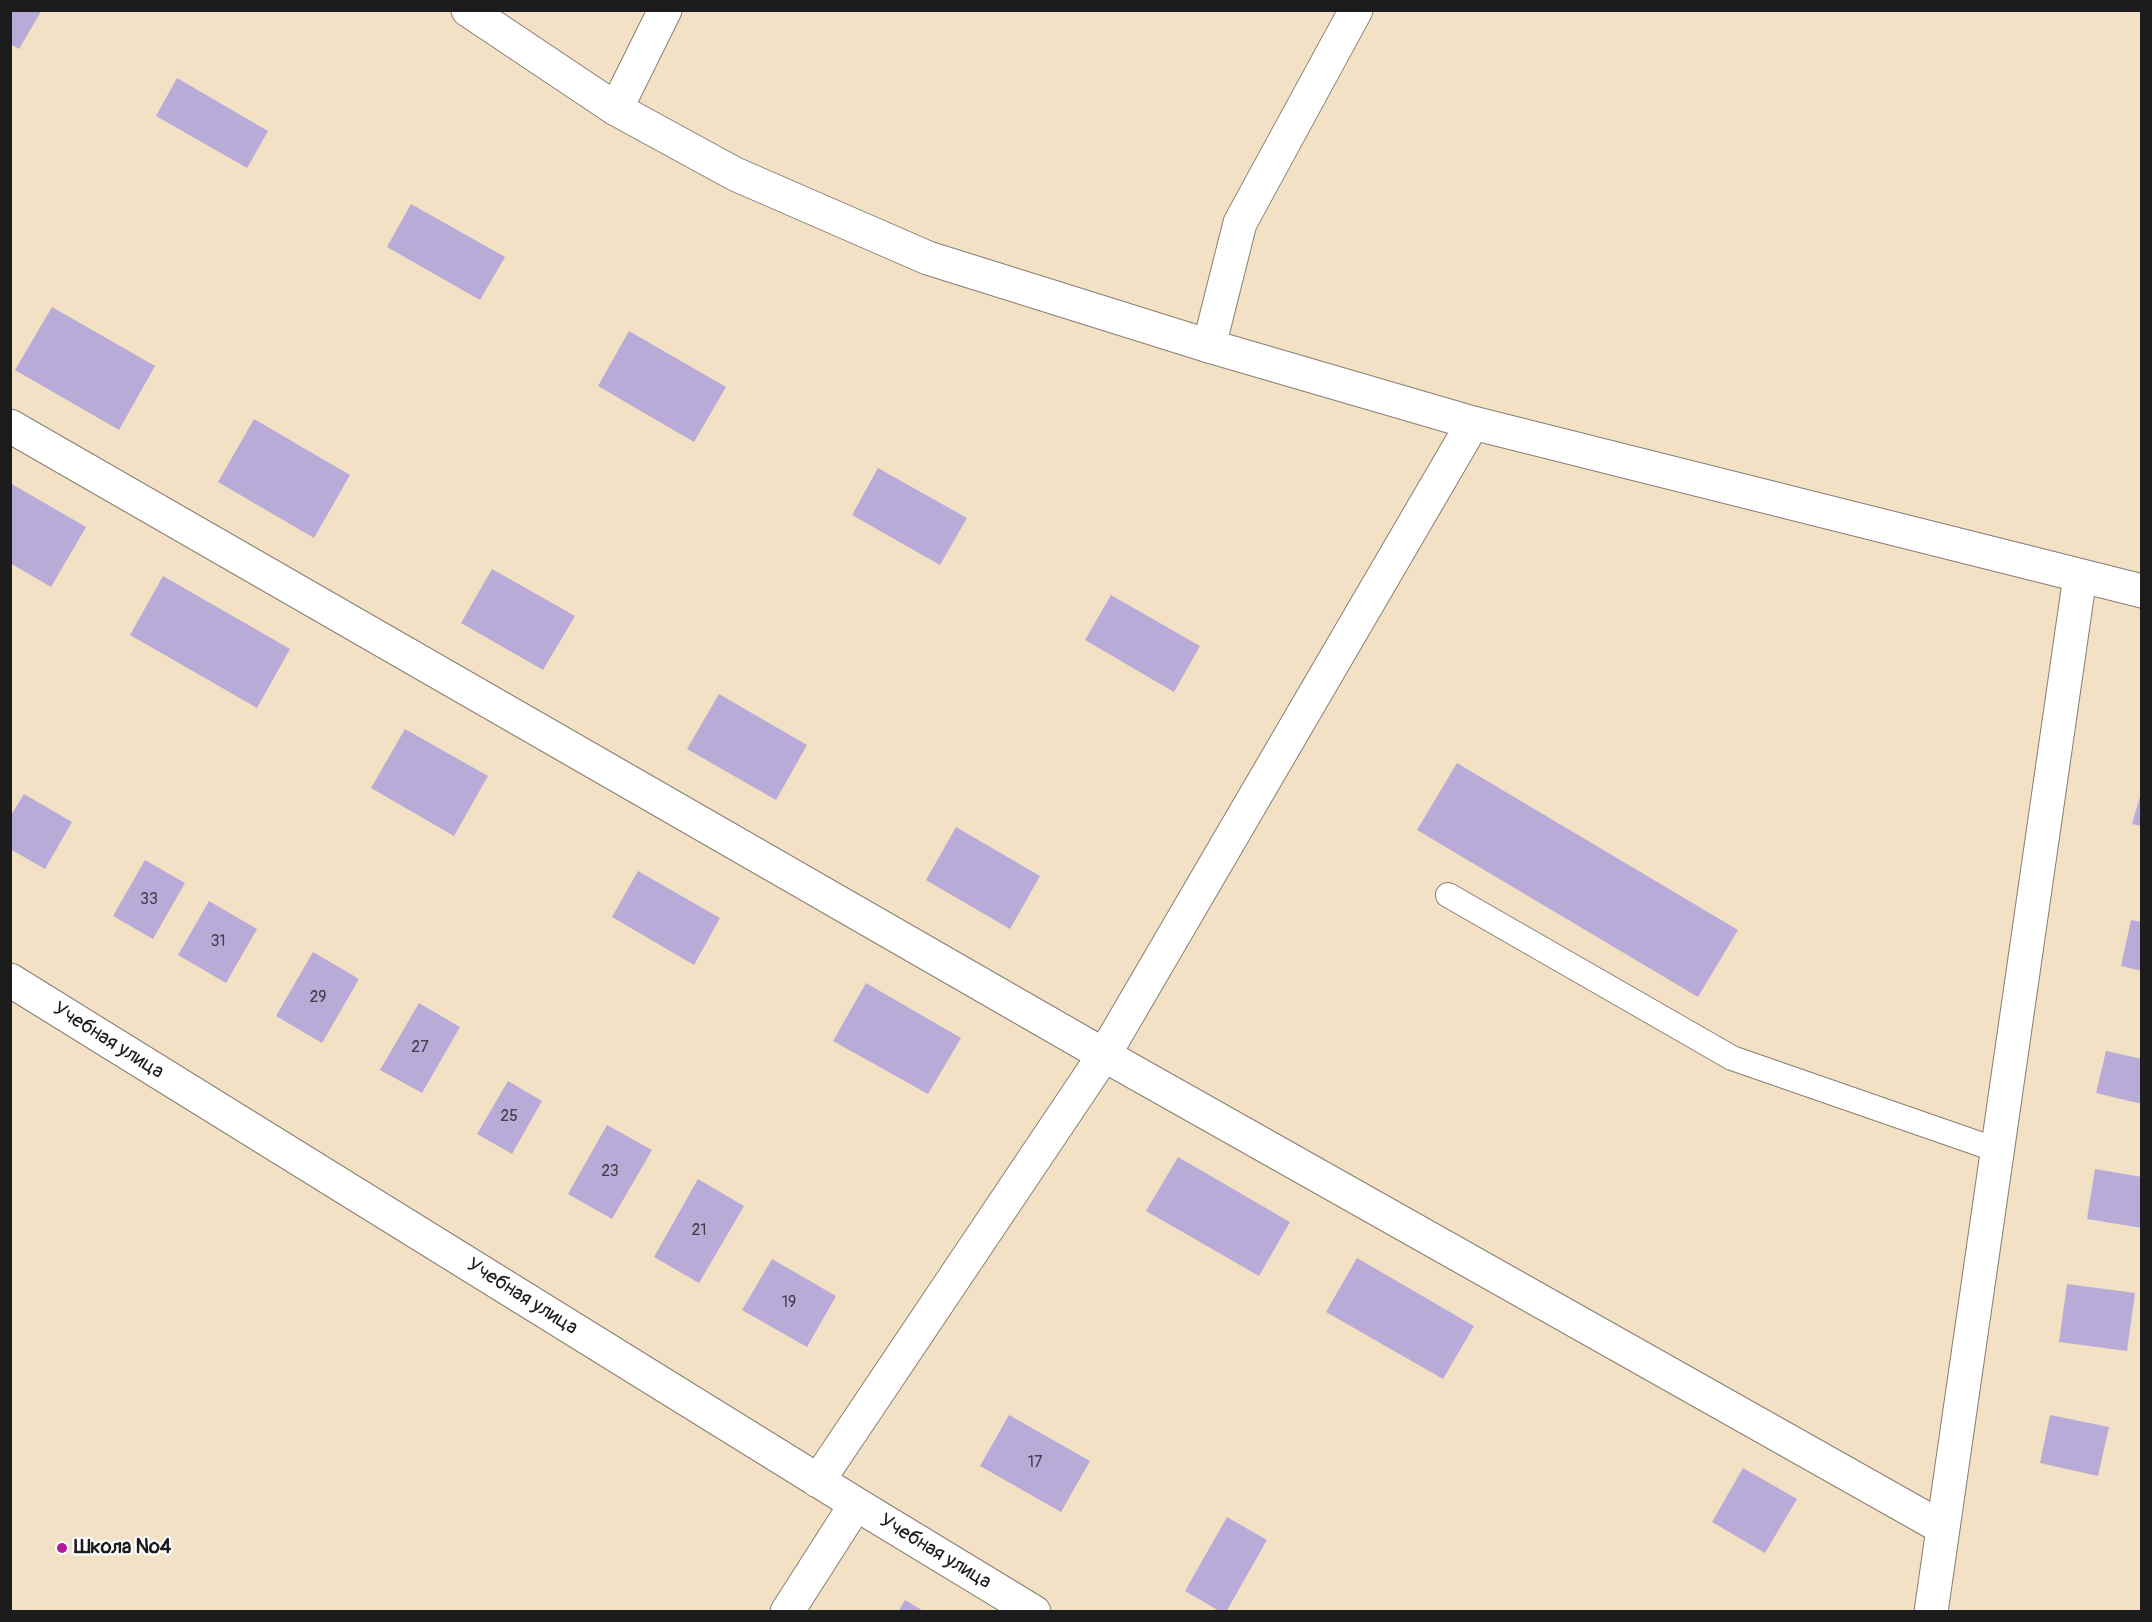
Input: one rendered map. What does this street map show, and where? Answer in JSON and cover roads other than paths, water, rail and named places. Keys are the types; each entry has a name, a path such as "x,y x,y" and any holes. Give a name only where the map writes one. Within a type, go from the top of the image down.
{"street":[{"path":"468,10 616,109 735,174 928,258 1209,346 1473,423 2142,591"},
{"path":"616,109 665,10"},
{"path":"1209,346 1240,223 1356,10"},
{"path":"818,1481 1104,1055 1473,423"},
{"path":"10,426 1104,1055 1943,1528"},
{"path":"1931,1611 2080,576"},
{"name":"Учебная улица","path":"10,980 818,1481 1034,1611"},
{"path":"787,1611 856,1504"}],"lane":[{"path":"1448,895 1732,1058 1997,1150"}],"place":[{"name":"Школа №4","path":"62,1548"}]}
